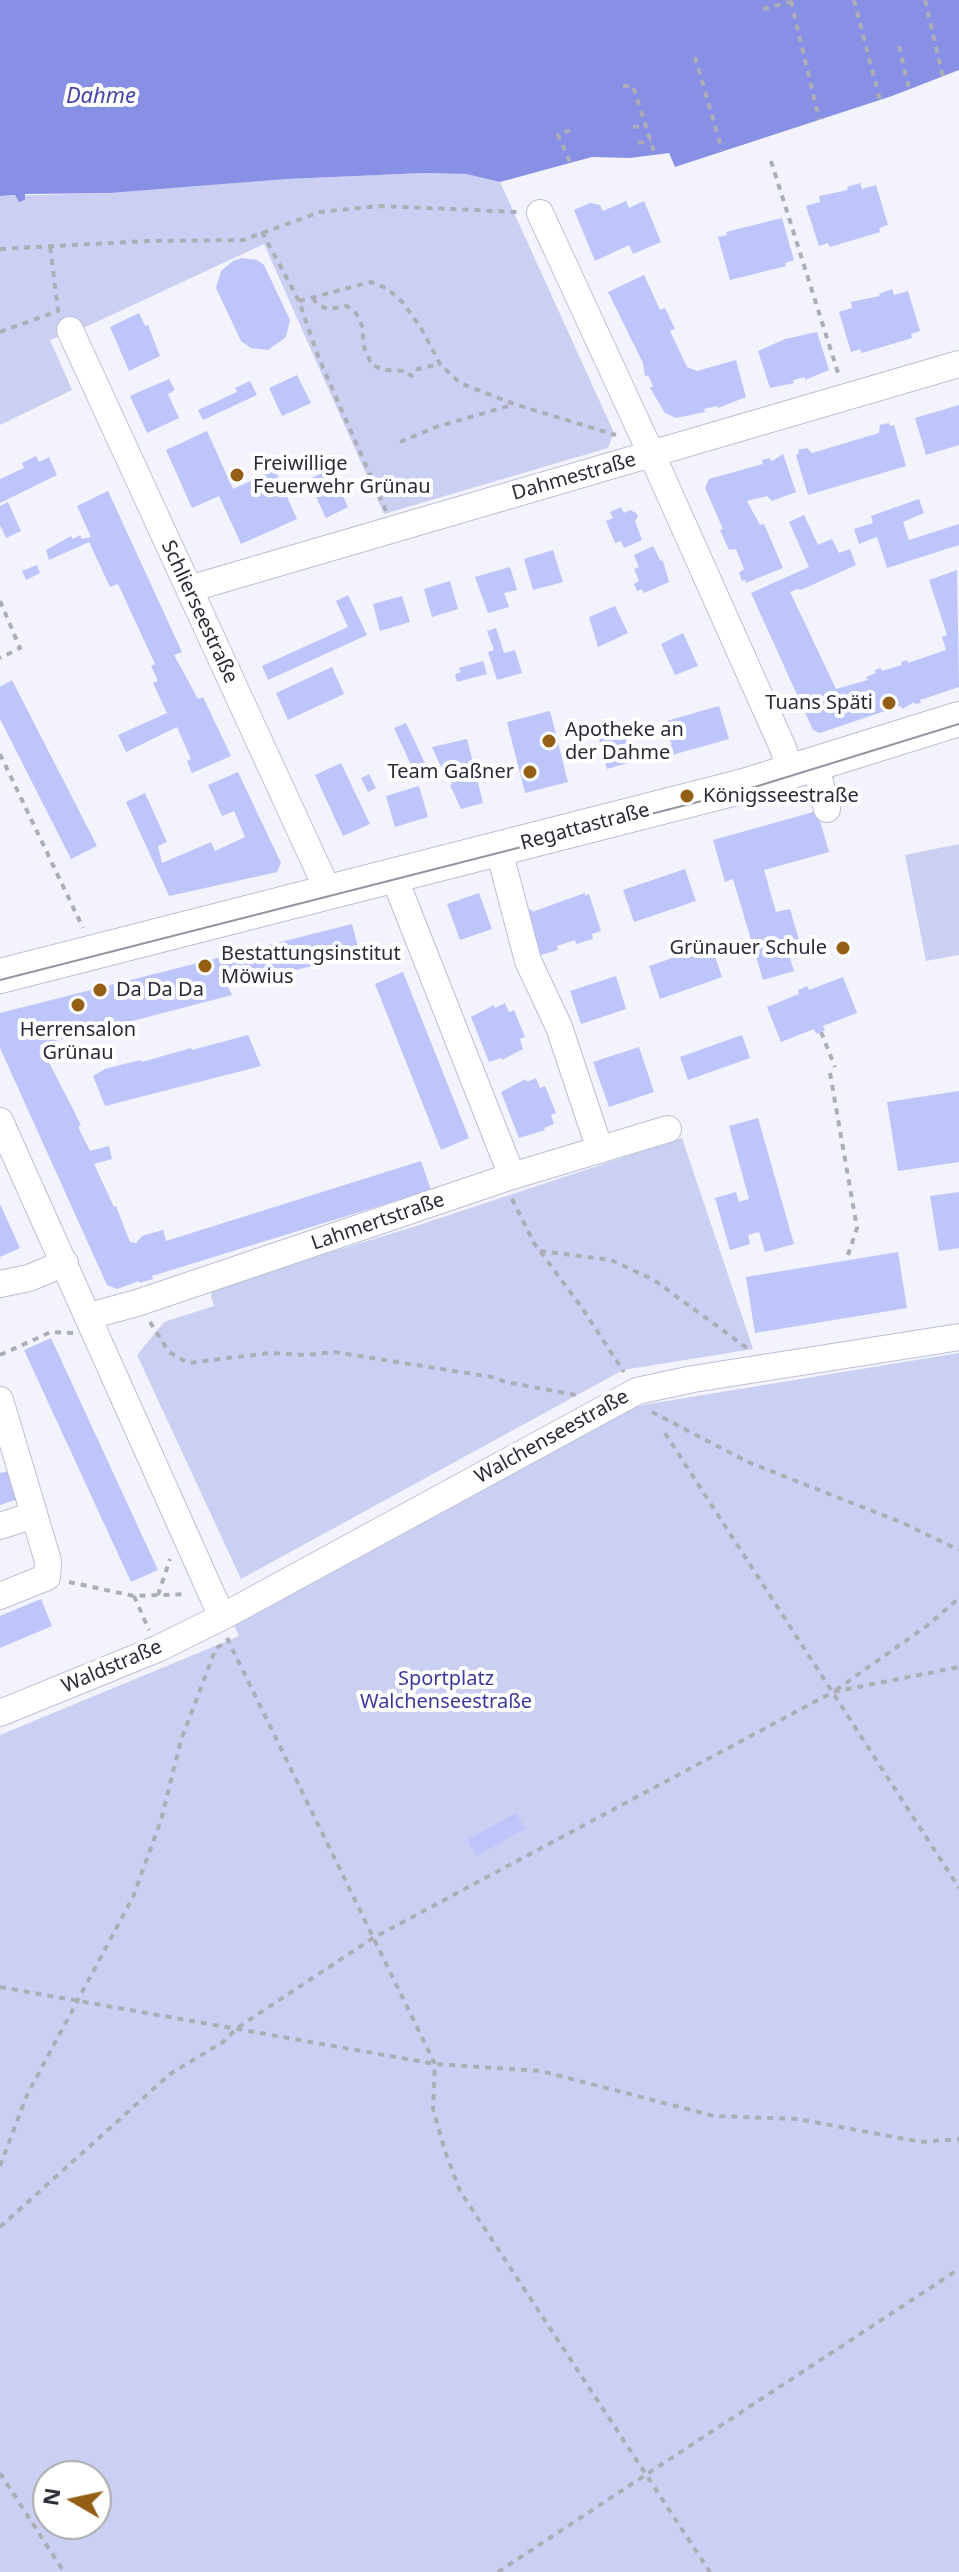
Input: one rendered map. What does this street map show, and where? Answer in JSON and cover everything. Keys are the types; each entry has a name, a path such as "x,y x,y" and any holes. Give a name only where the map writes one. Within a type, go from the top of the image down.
{"main road":[{"name":"Regattastraße","path":"0,976 499,850 803,768 959,719"}],"street":[{"path":"540,213 783,748 803,768 827,809"},
{"name":"Schlierseestraße","path":"70,330 329,893"},
{"name":"Dahmestraße","path":"189,589 959,364"},
{"path":"499,850 528,961 559,1027 600,1150"},
{"path":"394,877 512,1176"},
{"path":"0,1121 225,1630"},
{"name":"Lahmertstraße","path":"90,1320 512,1176 668,1129"},
{"path":"0,1284 29,1278 65,1263"},
{"name":"Walchenseestraße","path":"225,1630 634,1402 753,1369 959,1337"},
{"path":"0,1400 48,1561 47,1577 0,1596"},
{"path":"0,1526 34,1515"},
{"name":"Waldstraße","path":"0,1713 157,1649 225,1630"}],"path":[{"path":"854,0 880,100"},
{"path":"925,0 943,77"},
{"path":"763,9 794,1 819,119"},
{"path":"899,46 909,89"},
{"path":"695,57 722,150"},
{"path":"623,86 633,86 655,155"},
{"path":"630,109 640,109"},
{"path":"633,127 646,126"},
{"path":"570,130 558,135 571,164"},
{"path":"638,143 651,141"},
{"path":"771,161 846,397"},
{"path":"0,249 243,240 320,212 380,206 540,213"},
{"path":"262,232 299,301 318,356 388,517"},
{"path":"0,332 58,311 50,245"},
{"path":"299,301 371,282 388,289 403,303 421,328 440,364 460,383 514,404 619,436"},
{"path":"313,297 317,304 327,309 347,306 356,313 363,328 363,345 372,365 385,370 406,371 411,376 418,369 440,364"},
{"path":"400,442 436,427 514,404"},
{"path":"0,601 20,648 0,658"},
{"path":"0,754 84,930"},
{"path":"821,1032 835,1067"},
{"path":"830,1073 857,1228 846,1261"},
{"path":"512,1176 513,1200 540,1251 582,1308 634,1402"},
{"path":"540,1251 611,1260 654,1280 748,1350 753,1369"},
{"path":"137,1303 169,1352 188,1363 270,1353 306,1355 334,1352 634,1402 748,1462 903,1523 959,1550"},
{"path":"0,1355 51,1332 72,1333 90,1320"},
{"path":"665,1433 959,1888"},
{"path":"158,1595 174,1550"},
{"path":"47,1577 134,1596 191,1594 207,1586"},
{"path":"134,1596 157,1649"},
{"path":"0,2227 170,2074 223,2042 237,2028 373,1938 833,1692 928,1625 959,1598"},
{"path":"225,1630 435,2064 433,2109 460,2191 710,2572"},
{"path":"0,2166 27,2095 133,1897 161,1820 181,1740 225,1630"},
{"path":"833,1692 959,1667"},
{"path":"0,1987 435,2064 541,2071 714,2116 798,2119 921,2142 959,2138"},
{"path":"498,2572 959,2269"},
{"path":"0,2473 64,2572"}],"green space":[{"path":"466,174 500,182 614,433 608,448 384,514 264,244 88,326 50,340 72,390 0,425 0,196 110,193 287,179"},
{"path":"959,844 959,955 926,961 905,855"},
{"path":"682,1138 753,1349 623,1370 241,1579 137,1355 164,1322 214,1306 211,1295 214,1288 416,1226"},
{"name":"Sportplatz Walchenseestraße","path":"959,1353 959,2572 0,2572 0,1735 239,1636 233,1623 630,1407"}],"water":[{"name":"Dahme","path":"0,0 959,0 959,70 892,96 675,167 669,153 630,158 592,157 500,182 466,174 424,173 287,179 110,193 25,194 25,200 19,202 15,195 0,196"}],"building":[{"path":"860,183 862,189 876,185 888,225 879,228 880,232 830,247 828,243 819,246 806,206 820,202 819,196 848,190 847,187"},
{"path":"626,201 629,208 644,201 661,242 633,254 629,245 595,261 574,210 590,203 600,205 603,211"},
{"path":"782,218 794,260 785,263 786,266 730,280 718,237 727,235 726,232"},
{"path":"241,258 257,260 264,265 290,320 286,337 268,350 251,348 241,341 216,288 221,271"},
{"path":"644,275 660,310 665,308 675,329 670,331 687,367 697,371 736,360 746,397 718,408 704,409 705,412 676,418 665,413 650,388 653,386 648,375 645,377 643,363 608,292"},
{"path":"892,289 894,295 908,291 920,331 911,334 912,338 862,353 860,349 851,352 839,312 852,308 851,302 880,296"},
{"path":"139,313 145,326 148,325 160,356 129,371 110,327"},
{"path":"817,332 829,370 805,380 805,377 793,380 794,383 770,388 758,351 785,339"},
{"path":"297,375 311,403 282,416 269,388"},
{"path":"169,379 175,390 168,394 179,418 147,433 130,396"},
{"path":"250,381 257,395 203,420 198,410 237,392 235,388"},
{"path":"959,405 959,445 926,455 915,418"},
{"path":"889,423 890,426 894,425 906,466 808,495 796,455 798,450 807,448 812,453 879,433 880,425"},
{"path":"207,431 233,489 275,470 297,519 241,544 219,496 192,508 166,450"},
{"path":"783,454 796,492 772,501 767,496 747,501 760,525 764,524 783,568 746,583 739,573 744,569 736,549 729,550 705,488 709,479 763,464 762,460 770,458 771,461"},
{"path":"36,456 39,462 49,457 57,475 0,503 0,479 24,468 22,463"},
{"path":"330,469 348,507 326,518 308,480"},
{"path":"108,491 182,652 174,655 198,699 203,697 231,756 192,773 187,761 191,759 177,727 126,752 118,735 167,713 153,683 158,681 151,666 155,664 118,584 110,587 89,542 49,560 46,550 71,536 73,539 80,535 82,539 91,537 77,506"},
{"path":"919,499 924,513 903,522 909,540 959,524 959,545 887,568 877,537 859,544 854,529 873,523 871,516"},
{"path":"8,502 21,531 6,538 0,525 0,506"},
{"path":"621,507 624,513 630,510 636,513 638,517 635,521 642,540 624,548 621,541 615,543 606,521 613,518 610,512"},
{"path":"804,515 818,545 832,539 839,553 850,549 856,565 790,592 836,689 868,680 866,677 876,673 875,670 881,668 882,671 902,665 901,662 907,660 908,663 946,650 942,637 947,635 929,580 957,570 959,687 920,700 921,703 914,702 902,709 901,706 894,708 895,711 889,713 888,710 820,733 813,730 751,593 809,567 789,522"},
{"path":"653,546 663,561 669,582 644,593 642,589 637,591 634,584 639,581 634,569 639,567 634,555"},
{"path":"553,550 563,582 533,590 524,559"},
{"path":"37,565 40,573 26,580 22,571"},
{"path":"510,567 517,590 504,593 509,607 488,613 475,577"},
{"path":"450,581 458,609 432,617 424,589"},
{"path":"348,595 367,635 268,680 262,666 348,627 336,601"},
{"path":"402,596 410,622 380,631 373,604"},
{"path":"615,606 628,633 598,647 589,617"},
{"path":"496,628 504,653 515,650 522,673 497,680 488,652 494,650 487,631"},
{"path":"683,633 698,666 675,675 661,644"},
{"path":"483,661 487,674 457,682 455,674 461,672 459,668"},
{"path":"332,667 344,694 288,720 276,693"},
{"path":"12,680 97,846 71,859 0,719 0,687"},
{"path":"719,706 729,739 672,755 672,745 663,722"},
{"path":"550,711 568,782 525,793 507,722"},
{"path":"406,723 425,763 413,769 394,728"},
{"path":"628,732 635,761 607,769 599,739"},
{"path":"467,739 475,770 472,771 474,779 477,779 483,803 461,809 449,777 446,778 432,747"},
{"path":"341,763 370,824 343,836 315,775"},
{"path":"238,772 281,863 277,872 169,896 126,802 145,793 167,842 158,846 162,863 211,842 215,851 245,837 234,811 222,816 208,785"},
{"path":"369,774 376,788 368,792 361,778"},
{"path":"419,786 428,817 395,827 386,796"},
{"path":"817,811 829,852 764,870 776,912 790,909 803,954 790,958 794,971 763,980 733,879 725,882 713,840"},
{"path":"685,869 696,901 634,922 623,890"},
{"path":"479,893 492,929 460,940 447,904"},
{"path":"585,893 585,896 589,894 601,931 592,934 593,939 576,944 575,940 541,955 539,951 530,954 521,913"},
{"path":"352,924 360,954 228,987 232,995 40,1045 76,1115 81,1126 78,1127 90,1151 109,1146 112,1159 94,1164 130,1242 136,1243 142,1236 163,1230 166,1241 421,1161 431,1190 152,1276 153,1279 117,1289 107,1285 0,1048 0,1013"},
{"path":"711,945 722,977 660,999 649,966"},
{"path":"403,972 469,1138 441,1150 375,984"},
{"path":"616,976 626,1009 581,1024 570,991"},
{"path":"843,977 857,1013 823,1026 825,1030 816,1034 814,1029 781,1042 767,1007 799,994 798,990 807,986 809,990"},
{"path":"505,1003 509,1012 514,1010 525,1037 520,1039 523,1049 502,1060 489,1062 471,1017"},
{"path":"248,1035 261,1066 105,1106 93,1076 105,1069"},
{"path":"742,1035 750,1058 688,1080 680,1057"},
{"path":"639,1047 654,1092 609,1107 593,1062"},
{"path":"536,1078 540,1088 545,1086 556,1113 551,1115 554,1124 519,1138 501,1092 526,1079 527,1082"},
{"path":"959,1091 959,1162 898,1171 887,1102"},
{"path":"758,1118 794,1244 765,1252 759,1232 748,1235 750,1244 730,1250 715,1198 736,1192 739,1202 749,1199 729,1126"},
{"path":"959,1192 959,1248 939,1251 930,1196"},
{"path":"0,1204 20,1248 0,1257"},
{"path":"898,1252 907,1308 755,1333 746,1277"},
{"path":"51,1338 158,1570 131,1582 24,1350"},
{"path":"9,1471 18,1499 0,1505 0,1473"},
{"path":"41,1599 52,1626 0,1648 0,1616"},
{"path":"516,1813 525,1829 476,1856 467,1840"}],"tram line":[{"path":"0,980 745,790 959,724"}],"place":[{"name":"Freiwillige Feuerwehr Grünau","path":"237,475"},
{"name":"Tuans Späti","path":"889,703"},
{"name":"Apotheke an der Dahme","path":"549,741"},
{"name":"Team Gaßner","path":"530,772"},
{"name":"Königsseestraße","path":"687,796"},
{"name":"Grünauer Schule","path":"843,948"},
{"name":"Bestattungsinstitut Möwius","path":"205,966"},
{"name":"Da Da Da","path":"100,990"},
{"name":"Herrensalon Grünau","path":"78,1005"}]}
